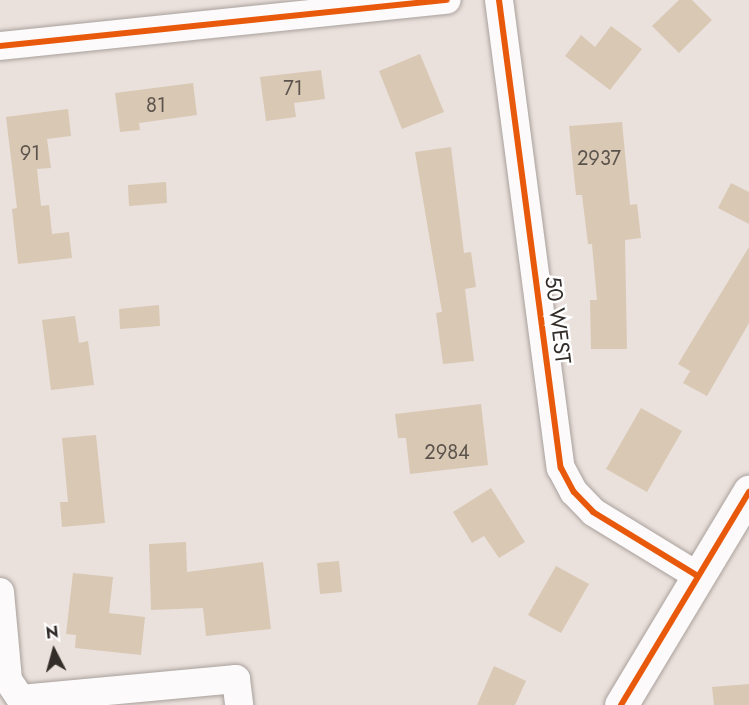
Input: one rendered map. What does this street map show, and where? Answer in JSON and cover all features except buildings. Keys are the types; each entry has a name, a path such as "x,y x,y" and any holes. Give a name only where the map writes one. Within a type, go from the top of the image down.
{"street":[{"path":"0,46 447,0"},
{"name":"50 WEST","path":"499,0 561,468 574,492 593,512 698,576"},
{"path":"621,705 749,492"},
{"path":"0,592 8,680 16,696 34,700 238,692"}],"cycle path":[{"path":"0,46 447,0"},
{"path":"499,0 561,468 574,492 593,512 698,576"},
{"path":"621,705 749,492"}]}
